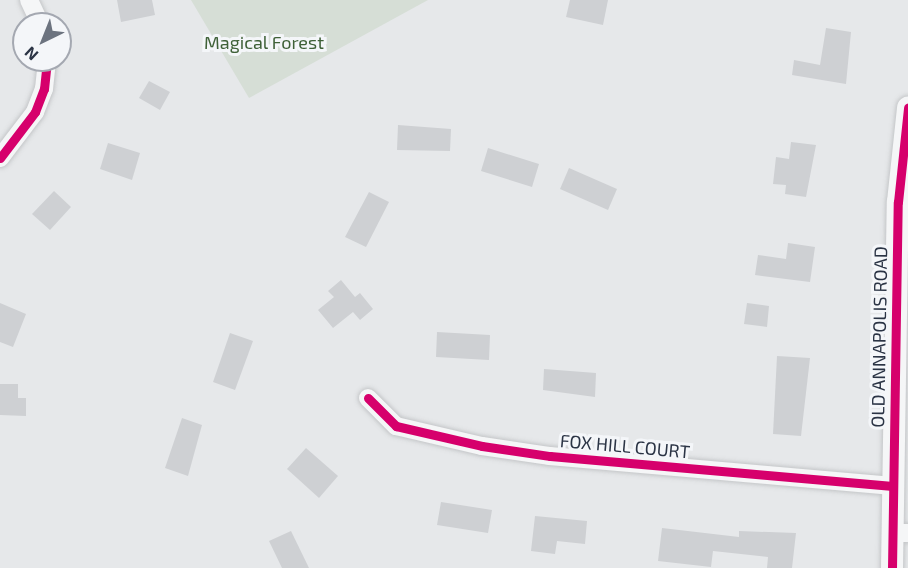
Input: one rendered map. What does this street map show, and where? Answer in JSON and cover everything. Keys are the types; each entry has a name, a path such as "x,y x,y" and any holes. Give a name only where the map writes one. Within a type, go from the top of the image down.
{"street":[{"path":"0,158 35,112 44,89 46,72"},
{"name":"OLD ANNAPOLIS ROAD","path":"892,568 900,533 893,486 898,202 907,122"},
{"name":"FOX HILL COURT","path":"368,398 396,426 482,446 550,456 893,486"}],"green space":[{"name":"Magical Forest","path":"191,0 428,0 249,98"}],"building":[{"path":"117,0 152,0 155,15 121,22"},
{"path":"570,0 608,0 603,25 566,17"},
{"path":"826,28 851,32 846,84 792,75 794,60 820,65"},
{"path":"149,81 170,92 160,110 139,98"},
{"path":"398,125 451,129 450,151 397,150"},
{"path":"791,142 816,145 806,197 785,194 786,185 773,184 776,157 789,159"},
{"path":"108,143 140,153 132,180 100,169"},
{"path":"488,148 539,164 532,187 481,171"},
{"path":"569,168 617,189 608,210 560,189"},
{"path":"54,191 71,207 50,230 32,214"},
{"path":"369,192 389,202 366,247 345,237"},
{"path":"788,243 815,247 810,282 755,275 758,255 786,259"},
{"path":"341,280 355,297 360,293 373,309 360,320 353,312 333,328 318,310 334,297 328,291"},
{"path":"0,303 26,314 13,347 0,342"},
{"path":"747,303 769,306 767,327 744,324"},
{"path":"437,332 490,335 489,360 436,357"},
{"path":"230,333 253,341 235,390 213,382"},
{"path":"777,356 810,358 801,436 773,434"},
{"path":"544,369 596,373 595,397 543,390"},
{"path":"0,384 18,384 18,398 26,398 26,416 0,415"},
{"path":"182,418 202,425 188,476 165,468"},
{"path":"306,448 338,476 319,498 287,469"},
{"path":"441,502 492,510 488,533 437,525"},
{"path":"535,516 587,521 585,544 557,541 555,554 531,551"},
{"path":"662,528 739,537 739,531 796,533 792,568 767,568 768,557 713,551 711,567 658,561"},
{"path":"291,531 309,568 282,568 269,541"}],"cycle path":[{"path":"0,158 35,112 44,89 46,72"},
{"path":"892,568 898,202 908,108"},
{"path":"368,398 396,426 482,446 550,456 893,486"}]}
